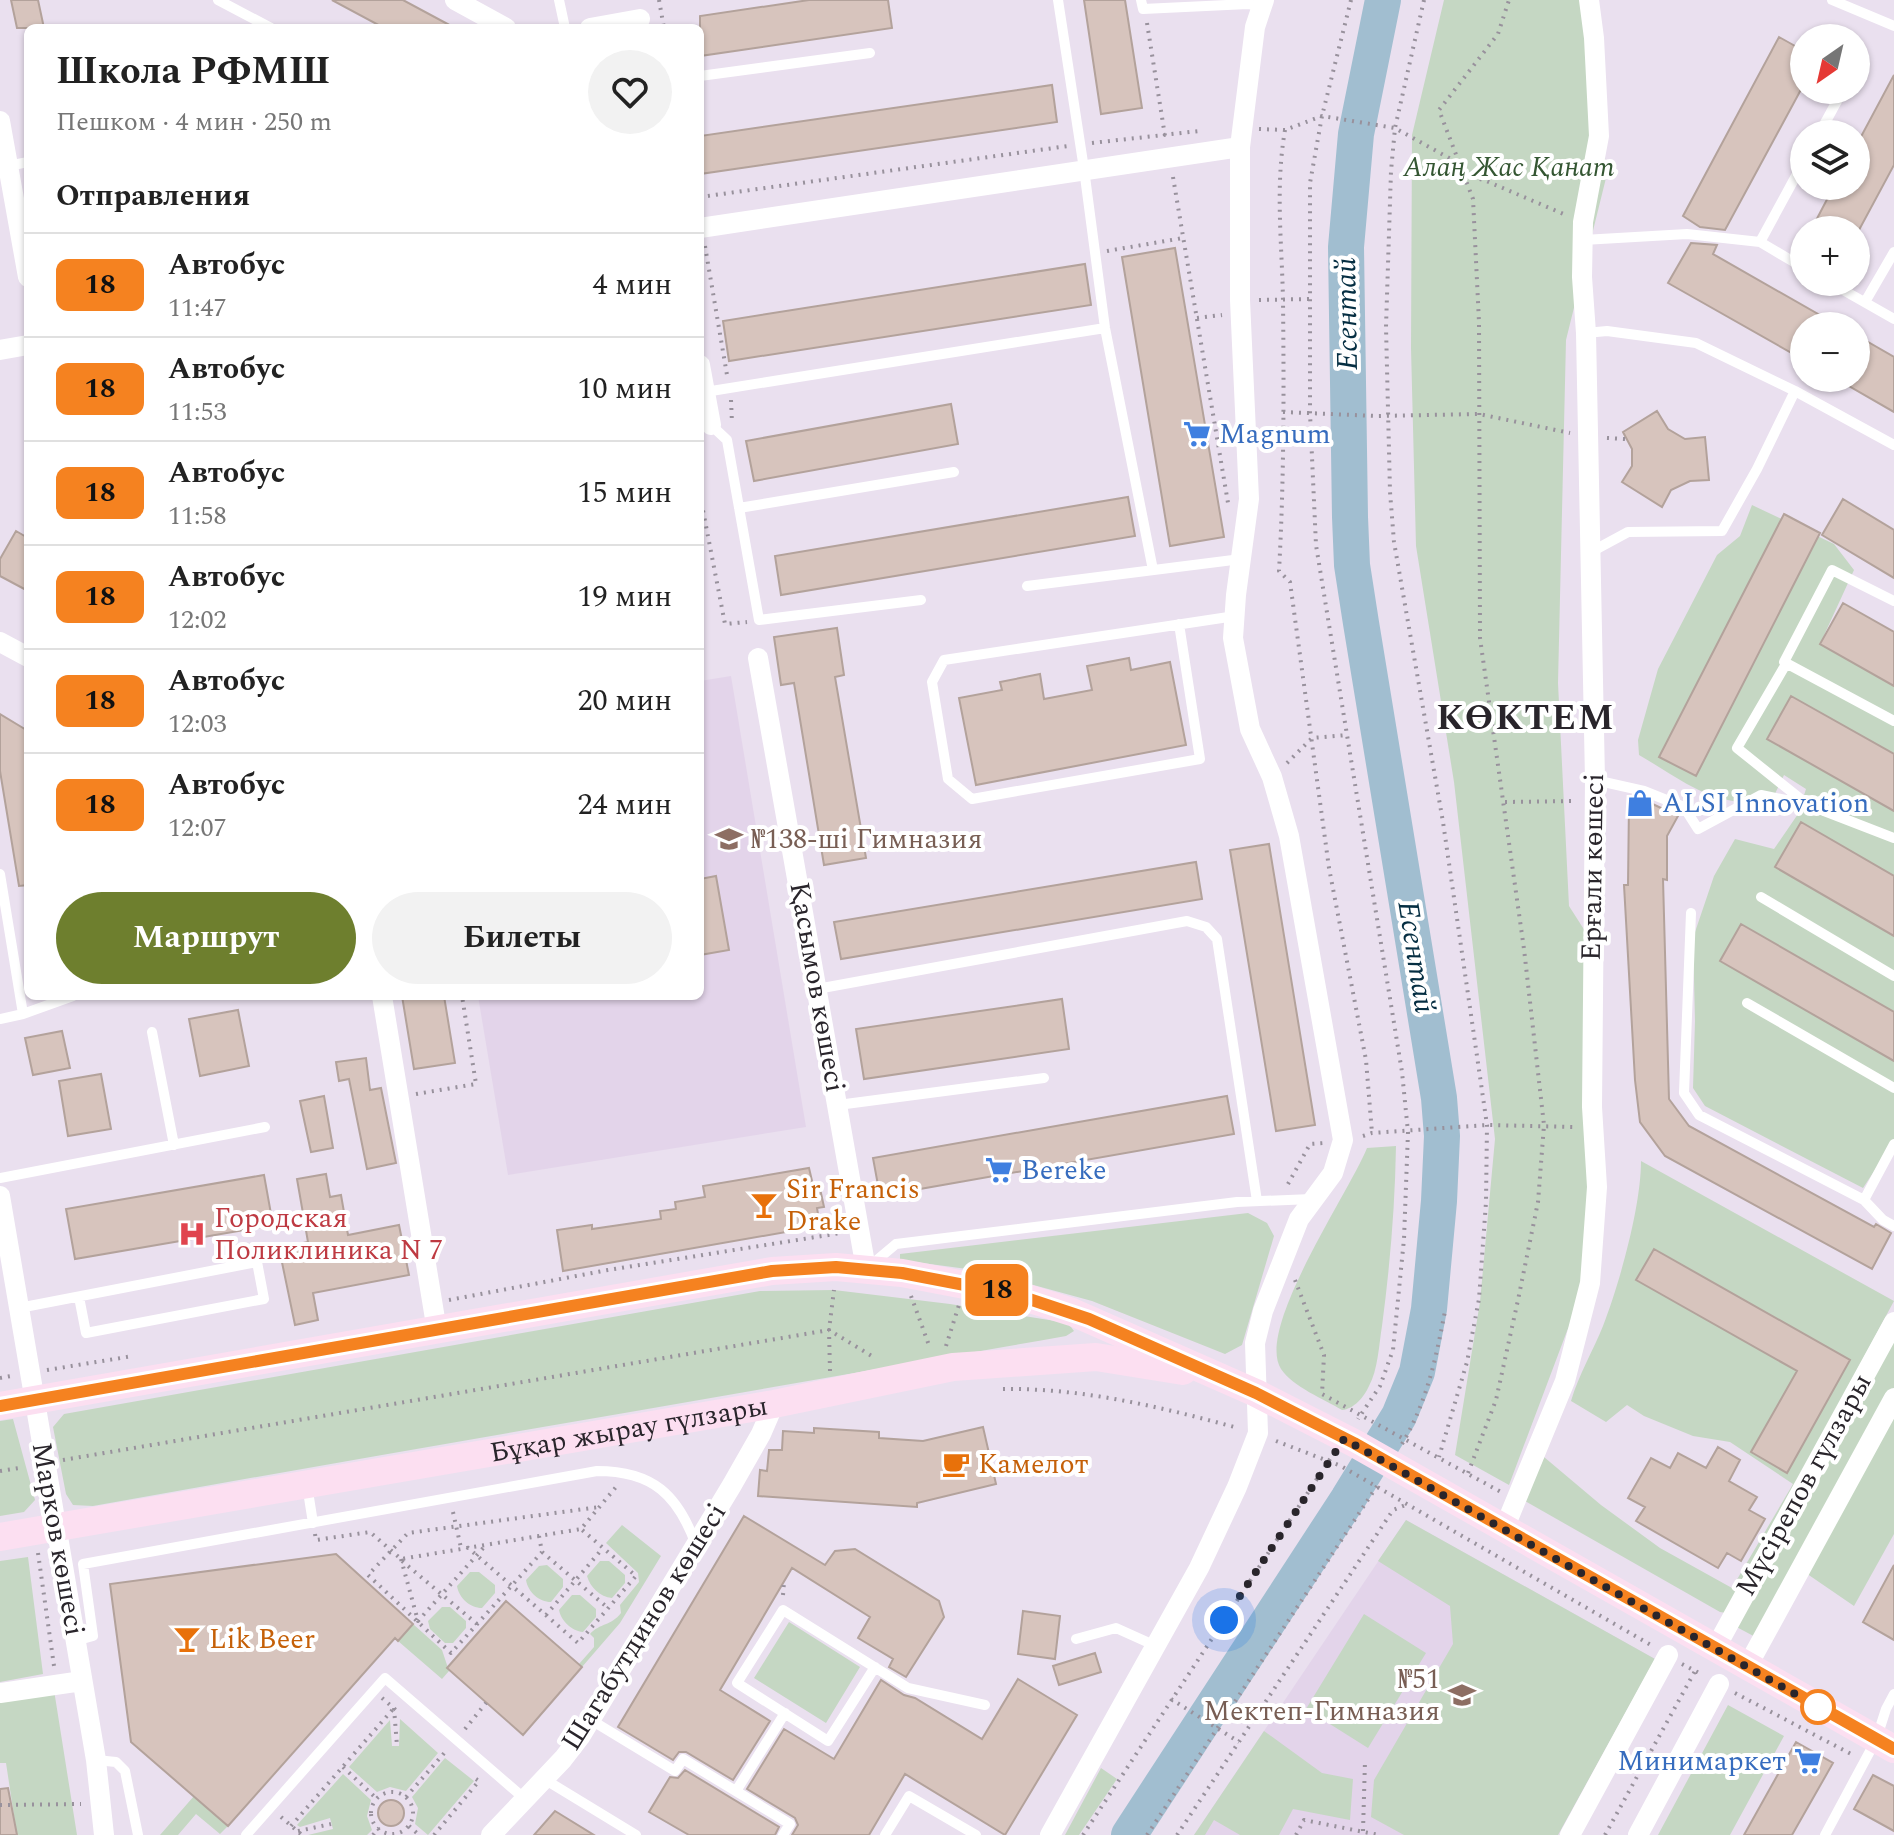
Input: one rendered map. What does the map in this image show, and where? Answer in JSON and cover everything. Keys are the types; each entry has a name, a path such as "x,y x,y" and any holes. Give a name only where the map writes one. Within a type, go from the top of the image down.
{"street":[{"path":"455,0 499,24"},
{"name":"Ерғали көшесі","path":"1504,1529 1565,1381 1590,1283 1597,1187 1592,963 1595,780 1583,231 1599,136 1589,0"},
{"path":"1050,1835 1199,1568 1237,1487 1258,1433 1255,1343 1263,1311 1299,1219 1333,1173 1343,1140 1289,836 1272,777 1247,718 1233,638 1249,499 1240,300 1241,138 1255,27 1262,3"},
{"path":"606,24 639,16"},
{"path":"0,121 18,164 24,232"},
{"path":"704,228 1084,169 1241,138"},
{"path":"0,350 24,346"},
{"path":"704,387 705,426"},
{"path":"0,642 24,655"},
{"name":"Қасымов көшесі","path":"758,658 866,1269"},
{"path":"383,1000 437,1331"},
{"name":"Марков көшесі","path":"0,1196 7,1284 19,1308 96,1760 104,1835"},
{"name":"Бұқар жырау гүлзары","path":"0,1406 772,1271 836,1267 866,1269 966,1284 1072,1312 1256,1393 1747,1667 1878,1750"},
{"name":"Мүсірепов гүлзары","path":"1715,1649 1894,1322"},
{"path":"1096,1357 1106,1326"},
{"name":"Бұқар жырау гүлзары","path":"0,1537 774,1404 939,1370 1096,1357 1175,1369 1256,1393"},
{"name":"Мүсірепов гүлзары","path":"1747,1667 1894,1398"},
{"name":"Шагабутдинов көшесі","path":"491,1835 563,1759 591,1720 761,1434 774,1404"},
{"path":"1842,1416 1874,1435"},
{"path":"1570,1835 1668,1655"},
{"path":"0,1693 82,1681"},
{"path":"1638,1835 1719,1684"}],"lane":[{"path":"218,0 263,24"},
{"path":"559,0 564,24"},
{"path":"1058,0 1105,328 1153,570"},
{"path":"1832,0 1894,26"},
{"path":"1142,4 1262,3"},
{"path":"704,75 870,53"},
{"path":"1760,242 1790,187"},
{"path":"1583,231 1687,234 1760,242 1790,260"},
{"path":"1865,302 1894,252"},
{"path":"1854,296 1894,319"},
{"path":"705,392 1105,328"},
{"path":"1586,333 1607,331 1696,343 1790,389"},
{"path":"1588,553 1628,532 1722,531 1795,392"},
{"path":"1797,392 1894,445"},
{"path":"705,426 727,440 759,620 921,600"},
{"path":"739,508 954,472"},
{"path":"1027,586 1241,559"},
{"path":"1806,804 1737,748 1786,664 1784,662 1832,570 1894,601"},
{"path":"1179,624 1200,759 972,799 948,779 932,682 944,660 1179,624 1235,616"},
{"path":"1786,664 1894,721"},
{"path":"1595,780 1644,791 1684,807 1698,829 1761,795 1806,804 1894,838"},
{"path":"0,874 23,1014"},
{"path":"1761,897 1894,976"},
{"path":"1691,913 1684,1093 1699,1115 1864,1200 1883,1220 1894,1226"},
{"path":"817,989 1187,921 1206,927 1217,939 1257,1201"},
{"path":"0,1019 62,1000"},
{"path":"1747,1003 1894,1088"},
{"path":"152,1032 174,1145"},
{"path":"838,1105 1044,1078"},
{"path":"0,1178 265,1127"},
{"path":"1864,1200 1894,1144"},
{"path":"866,1269 896,1244 1221,1203 1314,1199"},
{"path":"19,1308 257,1262 264,1299 86,1333 79,1297"},
{"path":"75,1641 93,1636 83,1564 597,1471 628,1473 666,1492 677,1504 696,1545"},
{"path":"307,1485 313,1523"},
{"path":"875,1667 828,1741 737,1683 783,1610 875,1667 908,1688 985,1705"},
{"path":"1076,1639 1116,1628 1156,1646"},
{"path":"264,1835 250,1831 385,1678 525,1799"},
{"path":"1830,1833 1878,1750 1886,1709 1894,1694"},
{"path":"736,1791 785,1713"},
{"path":"591,1720 675,1771 683,1759 790,1824 783,1835"},
{"path":"96,1760 116,1762 125,1771 138,1835"},
{"path":"544,1779 636,1835"},
{"path":"885,1835 909,1796 976,1835"}],"path":[{"path":"659,0 663,24"},
{"path":"1083,1835 1171,1699 1347,1446 1360,1415 1380,1386 1393,1350 1410,1132 1316,545 1309,299 1310,183 1322,116 1351,0"},
{"path":"1408,1477 1439,1457 1467,1362 1479,1299 1486,1202 1487,1125 1443,822 1394,542 1390,492 1386,273 1395,128 1424,0"},
{"path":"1468,1473 1496,1400 1518,1300 1538,1202 1544,1125 1524,949 1480,638 1479,322 1473,199 1439,110 1498,34 1509,0"},
{"path":"1142,4 1150,32 1165,135"},
{"path":"704,196 1228,127 1241,138 1285,130 1322,116 1395,128 1460,164"},
{"path":"1285,130 1278,194 1283,299 1283,506 1279,571 1290,582 1329,868 1366,1060 1372,1133"},
{"path":"1464,176 1484,180 1583,231"},
{"path":"1177,202 1229,512"},
{"path":"1096,252 1183,238"},
{"path":"704,245 733,416 727,440"},
{"path":"1240,300 1309,299"},
{"path":"1283,412 1377,416 1479,414 1586,437 1625,439"},
{"path":"704,516 725,624 759,620"},
{"path":"1272,777 1312,738 1347,735"},
{"path":"398,1096 476,1084 463,1000"},
{"path":"1363,1136 1487,1125 1594,1129"},
{"path":"1279,1201 1310,1144 1330,1143"},
{"path":"1285,1251 1324,1355 1322,1394 1360,1415"},
{"path":"902,1273 939,1370"},
{"path":"939,1370 966,1284"},
{"path":"830,1378 829,1330 834,1290"},
{"path":"1177,1835 1393,1510 1408,1477 1411,1429 1433,1376 1445,1311"},
{"path":"61,1461 829,1330 906,1377"},
{"path":"1002,1389 1035,1389 1154,1405 1258,1433 1347,1446 1408,1477 1695,1671 1719,1684 1878,1750"},
{"path":"1347,1446 1360,1415"},
{"path":"1347,1446 1408,1477"},
{"path":"1439,1457 1516,1501"},
{"path":"0,1471 19,1468"},
{"path":"401,1559 581,1529 628,1473"},
{"path":"1147,1835 1380,1481"},
{"path":"450,1498 464,1548 477,1555 578,1643 636,1576 581,1529"},
{"path":"542,1552 451,1653 368,1575 408,1533 599,1507"},
{"path":"313,1523 316,1540 370,1532 477,1624"},
{"path":"539,1536 542,1552 608,1608"},
{"path":"418,1621 486,1544"},
{"path":"546,1615 603,1548"},
{"path":"401,1559 418,1621"},
{"path":"1605,1835 1695,1671"},
{"path":"374,1691 404,1717"},
{"path":"1171,1699 1239,1742"},
{"path":"406,1797 486,1703"},
{"path":"394,1708 397,1746"},
{"path":"291,1826 394,1708"},
{"path":"435,1743 445,1752"},
{"path":"1363,1831 1365,1761"},
{"path":"343,1767 377,1799"},
{"path":"434,1835 479,1781 468,1772"},
{"path":"394,1792 406,1797 413,1809 408,1826 394,1833 379,1828 372,1812 377,1799 394,1792"},
{"path":"0,1805 83,1804"},
{"path":"270,1808 300,1833 331,1824"},
{"path":"1296,1835 1304,1820 1379,1835"},
{"path":"408,1826 419,1835"},
{"path":"373,1835 379,1828"}],"shaded area":[{"name":"№138-ші Гимназия","path":"731,676 806,1127 508,1175 479,1000 704,1000 704,680"},
{"name":"№51 Мектеп-Гимназия","path":"1406,1520 1655,1659 1558,1835 1194,1835"}],"green space":[{"name":"Алаң Жас Қанат","path":"1444,0 1598,0 1606,178 1566,340 1558,683 1569,906 1585,931 1590,1283 1567,1331 1509,1485 1455,1455 1480,1302 1495,1139 1454,782 1416,546 1411,348 1412,135"},
{"path":"1752,505 1834,544 1854,570 1820,644 1894,686 1894,1141 1863,1188 1705,1106 1693,1088 1693,938 1714,876 1735,839 1774,849 1798,814 1806,789 1784,775 1772,800 1734,801 1718,797 1686,784 1639,755 1638,740 1658,669 1717,555 1740,536"},
{"path":"1396,1146 1390,1258 1376,1365 1372,1380 1361,1398 1342,1410 1301,1387 1281,1369 1277,1350 1281,1324 1308,1260 1367,1148"},
{"path":"1641,1161 1894,1301 1726,1613 1525,1501 1544,1457 1601,1505 1660,1548 1732,1588 1793,1484 1730,1442 1693,1436 1644,1416 1627,1405 1606,1422 1571,1401 1616,1288 1633,1221"},
{"path":"1248,1213 1267,1223 1274,1236 1242,1345 1225,1354 1092,1301 982,1271 900,1260 900,1254"},
{"path":"834,1290 1068,1323 1074,1331 1066,1336 93,1506 73,1505 66,1494 53,1427 64,1414 760,1291"},
{"path":"1894,1321 1894,1534 1854,1606 1800,1569 1761,1640 1729,1623"},
{"path":"13,1419 35,1500 24,1512 0,1516 0,1421"},
{"name":"№51 Мектеп-Гимназия","path":"1406,1520 1655,1659 1558,1835 1404,1835 1371,1817 1374,1780 1453,1644 1450,1606 1378,1561"},
{"path":"622,1525 661,1556 620,1623 582,1667 579,1664 594,1647 594,1638 590,1634 621,1613 620,1605 639,1582 638,1573 606,1543"},
{"path":"28,1557 43,1674 0,1682 0,1561"},
{"path":"600,1561 609,1561 625,1575 625,1583 612,1598 596,1591 587,1576"},
{"path":"547,1565 563,1579 563,1587 551,1602 535,1596 526,1580 539,1566"},
{"path":"470,1572 479,1572 495,1585 495,1593 482,1608 469,1604 458,1590 457,1586"},
{"path":"572,1595 580,1595 596,1609 596,1617 583,1632 571,1628 560,1614 559,1610"},
{"path":"442,1607 450,1607 466,1621 466,1628 453,1643 445,1643 430,1629 428,1621"},
{"path":"1364,1614 1426,1653 1368,1748 1306,1709"},
{"path":"789,1622 860,1667 826,1723 754,1678"},
{"path":"413,1624 442,1650 449,1671 442,1679 398,1641"},
{"path":"54,1690 77,1835 17,1835 6,1763 0,1763 0,1699"},
{"path":"1728,1705 1784,1736 1730,1835 1658,1835"},
{"path":"400,1719 438,1753 406,1791 390,1787 377,1792 349,1767 390,1720 392,1746 399,1746"},
{"path":"1264,1731 1322,1773 1353,1779 1350,1820 1293,1809 1279,1835 1240,1835 1214,1820 1205,1835 1194,1835"},
{"path":"445,1758 474,1781 428,1835 415,1824 418,1808 412,1797"},
{"path":"1101,1768 1117,1779 1079,1835 1065,1835"},
{"path":"343,1774 371,1800 367,1816 372,1830 367,1835 308,1835 333,1829 330,1818 300,1827 297,1825"},
{"path":"194,1796 228,1826 220,1834 196,1814 178,1835 160,1835"}],"building":[{"path":"11,0 38,0 43,24 24,24 24,28 17,28"},
{"path":"332,0 403,0 448,24 377,24"},
{"path":"809,0 888,0 892,28 704,55 704,24 700,24 700,16"},
{"path":"1084,0 1125,0 1142,108 1101,114"},
{"path":"1779,37 1790,43 1790,104 1793,104 1725,230 1700,227 1683,216"},
{"path":"1894,75 1894,165 1867,216 1818,216 1827,200 1870,200 1870,120"},
{"path":"1052,85 1057,122 704,173 704,135"},
{"path":"1691,243 1717,245 1713,254 1814,312 1790,312 1790,352 1668,283"},
{"path":"1175,248 1224,537 1170,546 1122,257"},
{"path":"1085,264 1091,305 729,361 723,321"},
{"path":"1870,343 1894,357 1894,412 1859,392 1870,392"},
{"path":"951,404 958,444 754,481 746,441"},
{"path":"1657,411 1668,429 1685,439 1705,437 1709,480 1690,481 1671,490 1662,507 1622,482 1632,466 1632,449 1623,432"},
{"path":"1128,497 1135,536 781,595 775,556"},
{"path":"1843,499 1894,530 1894,578 1822,535"},
{"path":"1784,514 1820,533 1696,776 1659,757"},
{"path":"16,531 24,536 24,589 0,576 0,559"},
{"path":"1843,603 1894,632 1894,686 1820,644"},
{"path":"837,628 844,675 835,677 866,858 824,865 794,683 781,685 774,637"},
{"path":"1129,658 1131,670 1170,662 1186,745 976,785 959,698 1002,690 1000,682 1040,674 1044,699 1092,690 1087,666"},
{"path":"1791,696 1894,754 1894,811 1767,739"},
{"path":"0,714 24,729 24,885 19,886 0,771"},
{"path":"1642,799 1678,816 1667,836 1667,880 1663,879 1669,1099 1689,1126 1874,1227 1876,1224 1891,1233 1872,1269 1665,1156 1640,1122 1624,885 1628,885 1629,803 1640,803"},
{"path":"1801,822 1894,876 1894,936 1775,867"},
{"path":"1269,844 1315,1125 1276,1131 1230,850"},
{"path":"1196,862 1202,899 841,959 834,922"},
{"path":"716,876 729,950 704,954 704,878"},
{"path":"1741,924 1894,1012 1894,1061 1720,961"},
{"path":"1062,999 1069,1049 864,1079 856,1029"},
{"path":"403,1000 445,1000 455,1063 414,1069"},
{"path":"238,1010 249,1066 200,1076 189,1019"},
{"path":"62,1031 70,1068 33,1075 25,1038"},
{"path":"366,1058 370,1090 381,1088 396,1163 367,1169 349,1079 339,1081 336,1062"},
{"path":"101,1074 111,1129 68,1136 59,1081"},
{"path":"324,1096 333,1148 311,1152 300,1101"},
{"path":"1227,1096 1234,1134 880,1196 873,1158"},
{"path":"809,1168 813,1185 819,1184 824,1207 817,1208 820,1226 563,1271 557,1230 592,1225 592,1229 661,1219 660,1211 676,1209 675,1202 705,1197 703,1186"},
{"path":"326,1174 330,1197 341,1195 348,1235 399,1225 409,1275 313,1293 318,1320 295,1325 279,1248 308,1242 297,1179"},
{"path":"264,1175 273,1225 75,1259 66,1209"},
{"path":"1654,1249 1850,1360 1787,1473 1751,1452 1797,1371 1636,1280"},
{"path":"983,1427 996,1484 917,1503 917,1507 758,1496 760,1470 767,1471 769,1450 782,1450 783,1431 814,1433 814,1428 879,1432 879,1438 923,1441"},
{"path":"1718,1447 1740,1460 1729,1481 1757,1497 1749,1510 1765,1519 1741,1561 1727,1553 1718,1568 1636,1521 1645,1507 1628,1498 1651,1458 1670,1468 1678,1453 1706,1468"},
{"path":"744,1516 825,1565 835,1551 855,1549 939,1601 944,1617 906,1677 889,1667 893,1659 858,1638 870,1617 792,1568 720,1690 770,1721 733,1780 686,1752 679,1752 673,1760 618,1727"},
{"path":"336,1554 413,1624 398,1641 395,1638 228,1826 131,1742 110,1584"},
{"path":"1894,1565 1894,1640 1863,1622"},
{"path":"506,1601 582,1667 523,1735 447,1668"},
{"path":"1023,1611 1060,1616 1055,1659 1018,1654"},
{"path":"1095,1653 1101,1672 1059,1685 1053,1666"},
{"path":"1018,1679 1077,1715 1005,1835 905,1774 869,1835 792,1835 798,1825 795,1818 747,1789 784,1729 834,1759 881,1680 982,1739"},
{"path":"1796,1742 1833,1763 1792,1835 1744,1835"},
{"path":"685,1770 779,1827 775,1835 689,1835 649,1812 670,1777 678,1778"},
{"path":"1873,1775 1894,1786 1894,1831 1854,1809"},
{"path":"8,1788 17,1835 0,1835 0,1789"},
{"path":"391,1800 400,1804 404,1813 400,1822 391,1826 382,1822 378,1813 382,1804"},
{"path":"555,1811 594,1835 534,1835"}],"waterway":[{"name":"Есентай","path":"1129,1835 1399,1416 1417,1372 1429,1309 1439,1201 1442,1136 1439,1098 1352,565 1350,517 1346,247 1356,134 1383,0"}],"bus line":[{"name":"18","path":"0,1406 772,1271 836,1267 866,1269 966,1284 1072,1312 1256,1393 1354,1443 1894,1749"}],"place":[{"name":"Magnum","path":"1197,434"},
{"name":"ALSI Innovation","path":"1640,803"},
{"name":"№138-ші Гимназия","path":"729,839"},
{"name":"Bereke","path":"999,1170"},
{"name":"Sir Francis Drake","path":"764,1205"},
{"name":"Городская Поликлиника N 7","path":"192,1234"},
{"name":"Камелот","path":"956,1464"},
{"name":"Lik Beer","path":"187,1639"},
{"name":"№51 Мектеп-Гимназия","path":"1462,1695"},
{"name":"Минимаркет","path":"1808,1761"}],"district":[{"name":"КӨКТЕМ","path":"1526,718"}],"route":[{"path":"1224,1620 1344,1439 1818,1707"}]}
